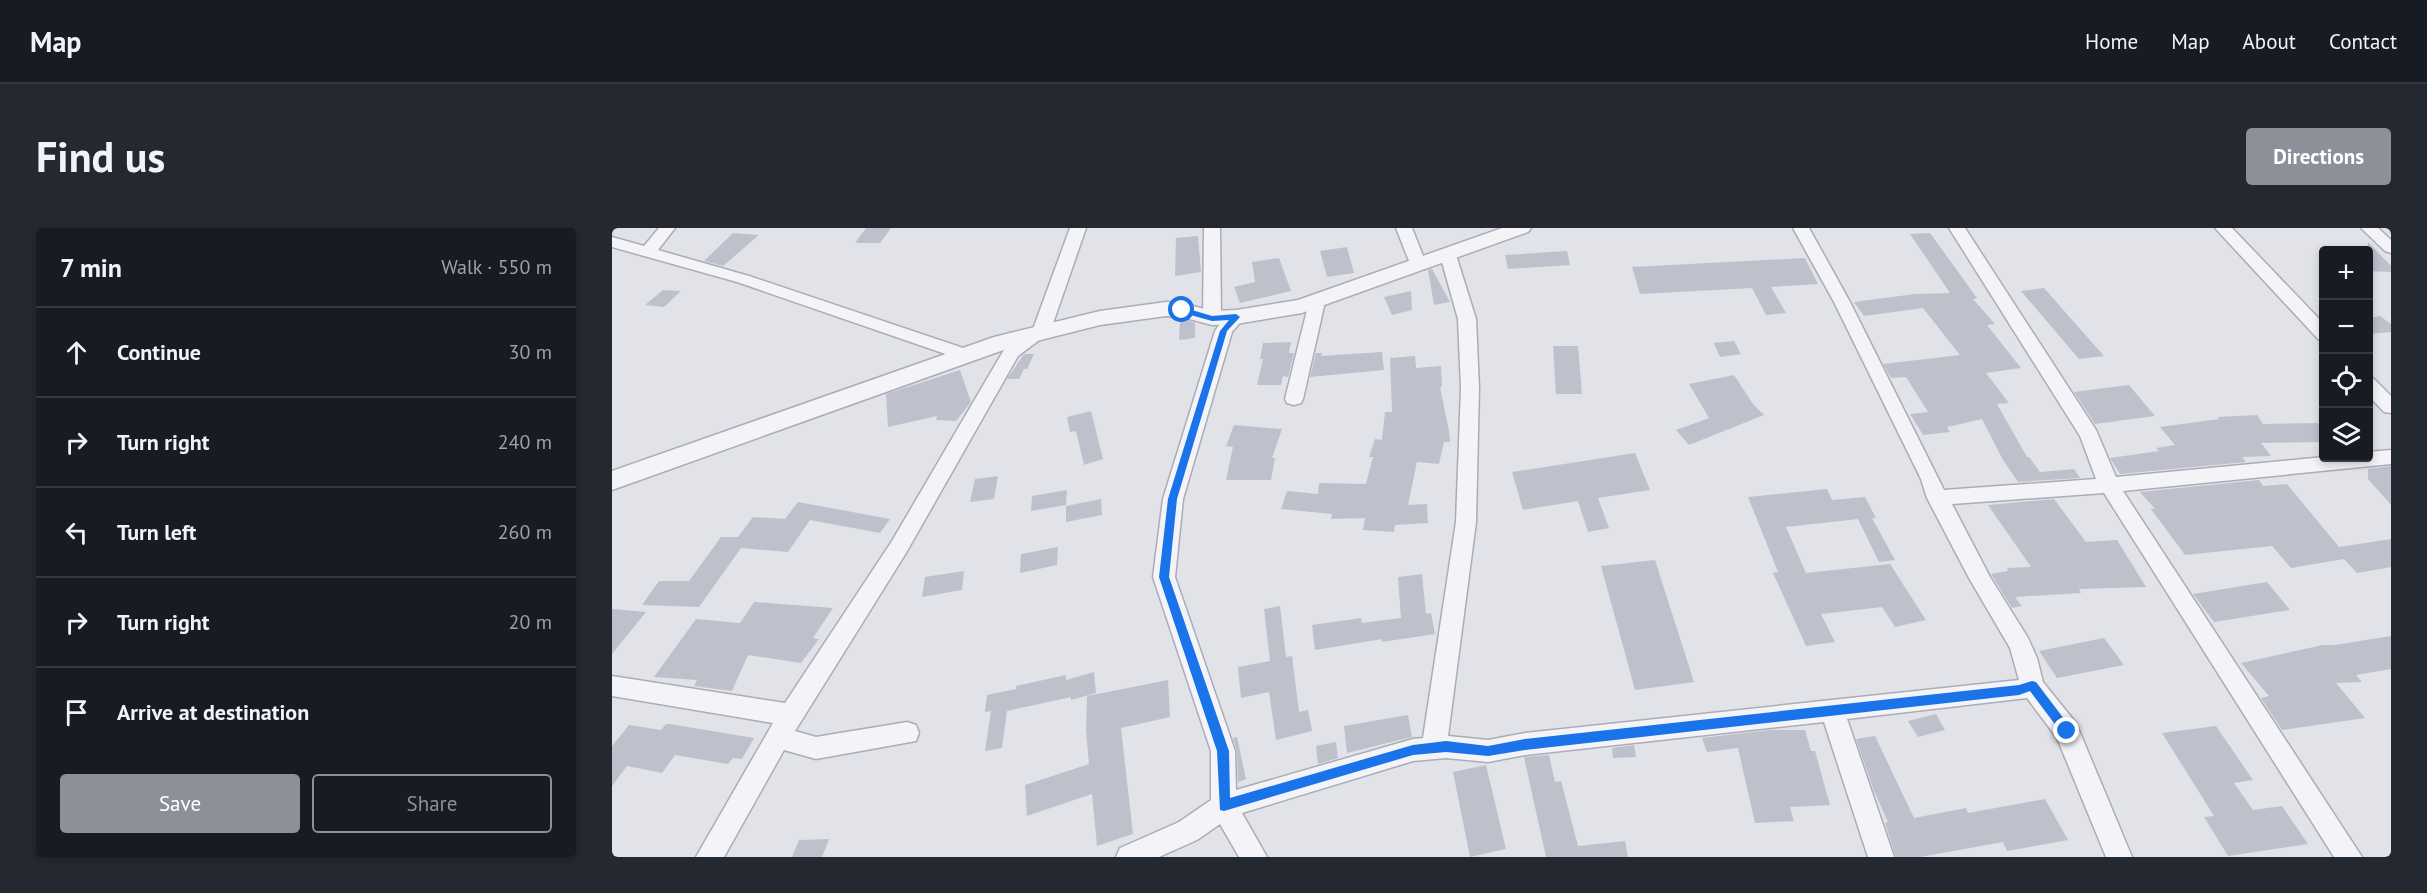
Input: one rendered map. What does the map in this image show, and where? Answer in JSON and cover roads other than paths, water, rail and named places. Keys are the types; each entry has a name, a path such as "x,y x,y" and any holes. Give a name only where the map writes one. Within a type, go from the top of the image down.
{"street":[{"path":"648,252 667,228"},
{"path":"709,857 791,715 899,547 1011,352 1041,332 1078,228"},
{"path":"1212,228 1212,318"},
{"path":"1404,228 1419,266"},
{"path":"1801,228 1869,354 1931,479 1936,498 1947,513 1982,584 2017,638 2031,672 2032,686 2067,731 2119,857"},
{"path":"1957,228 2089,435 2109,485 2349,857"},
{"path":"2223,228 2319,330"},
{"path":"2369,228 2391,248"},
{"path":"612,481 966,355 1041,332 1100,318 1166,309 1182,310 1212,318 1236,317 1317,302 1419,266 1513,229"},
{"path":"612,243 743,279 966,355"},
{"path":"1434,748 1466,522 1470,388 1467,319 1448,255"},
{"path":"1294,399 1317,302"},
{"path":"1236,317 1224,331 1173,499 1164,577 1223,751 1224,806 1254,857"},
{"path":"2373,388 2391,407"},
{"path":"1936,498 2109,485 2391,457"},
{"path":"612,686 791,715"},
{"path":"1129,857 1188,831 1224,806 1413,750 1446,747 1488,751 1525,744 2019,690 2032,686"},
{"path":"1832,711 1881,857"},
{"path":"779,737 816,748 907,732"}]}
